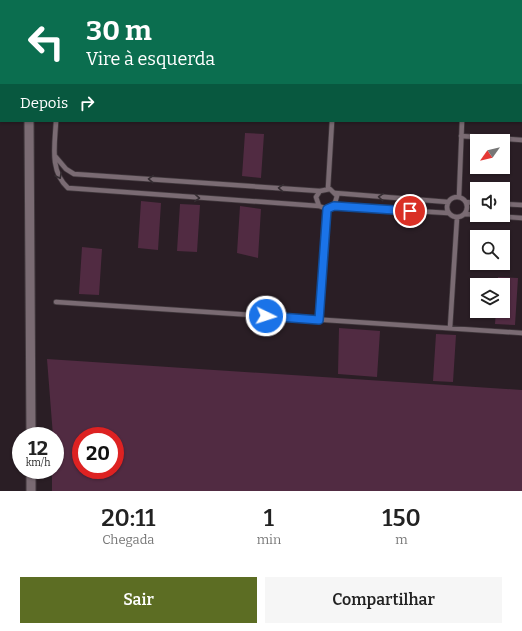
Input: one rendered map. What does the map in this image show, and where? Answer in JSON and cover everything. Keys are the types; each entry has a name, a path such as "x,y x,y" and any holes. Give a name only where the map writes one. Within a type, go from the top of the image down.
{"street":[{"path":"29,122 31,427"},
{"path":"30,479 31,491"}],"lane":[{"path":"56,122 55,156 57,175 68,188 74,190 319,206 327,209 334,206 448,213 453,217 458,218 465,214 522,218"},
{"path":"328,188 332,122"},
{"path":"459,197 462,122"},
{"path":"461,136 522,140"},
{"path":"55,156 66,169 74,174 320,190 328,188 335,193 448,202"},
{"path":"319,206 316,197 320,190"},
{"path":"334,206 337,199 335,193"},
{"path":"448,213 446,209 448,202 453,198 459,197 466,202 470,202"},
{"path":"465,214 467,208 466,202"},
{"path":"510,205 522,206"},
{"path":"319,320 327,209"},
{"path":"450,328 458,218"},
{"path":"56,302 522,333"}],"shaded area":[{"path":"245,133 264,134 261,178 242,176"},
{"path":"141,201 161,203 158,250 138,248"},
{"path":"180,204 200,205 197,252 177,251"},
{"path":"240,206 261,209 258,258 237,253"},
{"path":"82,247 102,249 99,295 79,294"},
{"path":"498,277 518,278 515,325 495,324 495,318 510,318 510,278"},
{"path":"339,328 380,331 377,377 338,374"},
{"path":"436,334 456,335 453,382 433,381"},
{"path":"47,359 522,390 522,491 52,491 52,479 64,479 64,427 52,427"}],"route":[{"path":"266,316 319,320 327,209 334,206 410,211"}]}
